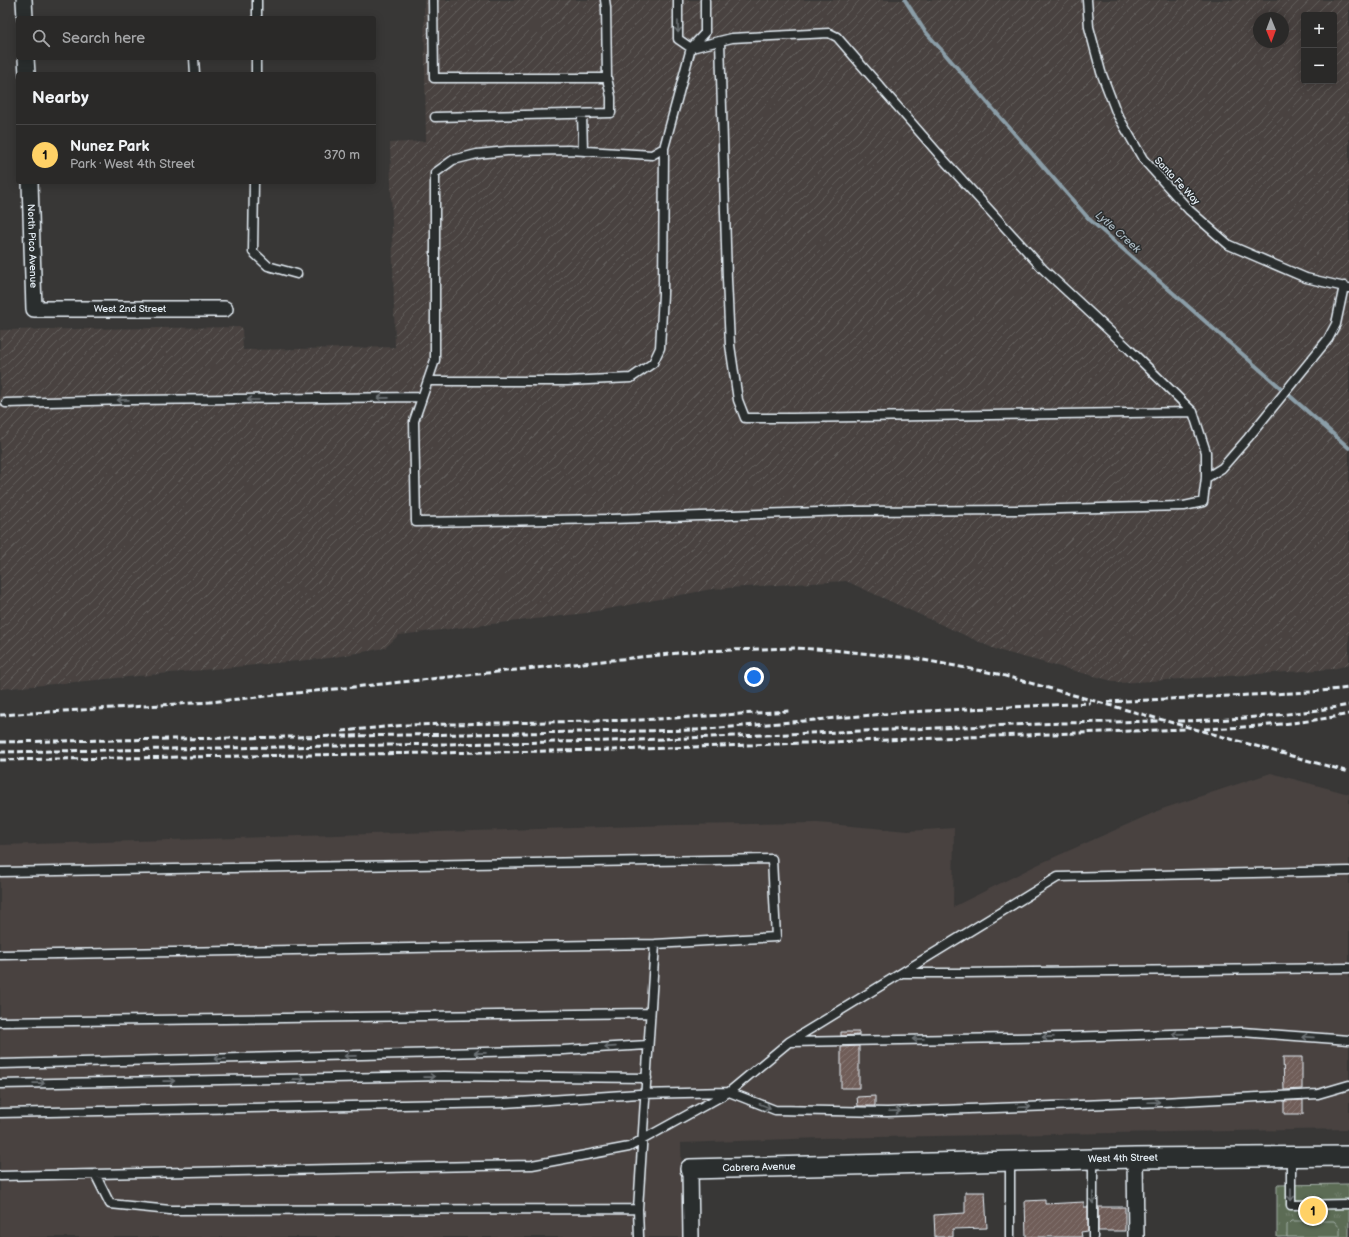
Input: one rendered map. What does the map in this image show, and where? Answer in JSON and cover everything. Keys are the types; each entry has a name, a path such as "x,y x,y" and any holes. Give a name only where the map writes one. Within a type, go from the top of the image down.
{"street":[{"path":"24,0 25,16"},
{"path":"26,60 27,72"},
{"name":"North Pico Avenue","path":"30,184 34,309"},
{"name":"West 2nd Street","path":"34,309 226,309"},
{"name":"West 4th Street","path":"898,1163 1135,1158 1349,1156"},
{"path":"1135,1158 1136,1237"},
{"name":"Cabrera Avenue","path":"691,1237 690,1169 898,1163"}],"lane":[{"path":"257,0 257,16"},
{"path":"433,0 434,78 607,78"},
{"path":"435,117 612,113 611,97 607,78 605,0"},
{"path":"678,0 678,39 690,48"},
{"path":"428,381 567,381 631,378 653,363 660,348 663,294 664,148 690,48 705,33 705,0"},
{"name":"Santa Fe Way","path":"1087,0 1089,27 1101,72 1116,114 1143,159 1189,210 1229,245 1306,278 1346,287"},
{"path":"664,148 652,155 569,150 507,151 477,154 453,160 435,173 435,360 414,421 416,522 634,518 850,511 1018,510 1184,506 1203,502 1206,478 1206,452 1193,412 1129,349 1043,269 943,160 837,37 829,33 732,38 690,48"},
{"path":"720,41 726,279 730,345 738,400 745,418 1193,412"},
{"path":"194,60 195,72"},
{"path":"256,60 256,72"},
{"path":"582,114 583,151"},
{"path":"254,184 253,252 268,266 297,274"},
{"path":"1206,478 1222,468 1328,339 1336,324 1346,287"},
{"path":"6,403 422,397"},
{"path":"0,872 772,859 776,937 655,944 0,955"},
{"path":"0,1176 532,1165 629,1147 729,1092 789,1042 1058,877 1349,871"},
{"path":"639,1237 638,1209 655,944"},
{"path":"901,973 1349,968"},
{"path":"0,1022 650,1012"},
{"path":"789,1042 1242,1032 1348,1040"},
{"path":"0,1064 563,1050 648,1045"},
{"path":"0,1084 443,1076 646,1078"},
{"path":"0,1113 504,1103 646,1094 729,1092 775,1110 887,1112 1162,1102 1318,1094 1349,1085"},
{"path":"1291,1156 1291,1205 1349,1204"},
{"path":"1093,1159 1093,1237"},
{"path":"1010,1161 1010,1237"},
{"path":"95,1174 110,1204 170,1210 638,1209"}],"shaded area":[{"path":"424,0 1349,0 1349,665 1333,669 1120,683 997,650 846,581 712,589 586,613 399,635 385,648 329,658 0,689 0,330 242,327 243,350 395,347 390,143 426,141"},
{"path":"1271,773 1349,794 1349,1129 823,1138 681,1143 684,1237 0,1237 0,845 675,825 818,823 908,831 954,828 953,907 1039,864 1162,809"}],"green space":[{"path":"1349,1184 1349,1237 1277,1237 1277,1185"},
{"path":"1291,1221 1334,1221 1340,1228 1340,1237 1287,1237 1287,1225"}],"building":[{"path":"841,1032 859,1032 859,1035 841,1036"},
{"path":"859,1046 859,1088 841,1088 841,1047"},
{"path":"1283,1057 1302,1057 1302,1089 1284,1090"},
{"path":"875,1096 875,1106 858,1106 857,1097"},
{"path":"1303,1100 1303,1114 1284,1114 1284,1101"},
{"path":"965,1192 985,1192 987,1228 953,1229 953,1237 935,1237 934,1215 965,1213"},
{"path":"1045,1200 1045,1204 1084,1202 1084,1207 1088,1207 1088,1231 1081,1232 1082,1237 1026,1237 1025,1201"},
{"path":"1098,1207 1125,1207 1125,1231 1098,1231"}],"waterway":[{"name":"Lytle Creek","path":"905,0 924,30 1089,219 1349,448"}],"railway":[{"path":"0,715 210,702 698,651 795,648 833,650 918,659 998,674 1349,772"},
{"path":"1107,702 1311,692 1349,688"},
{"path":"0,742 697,730 908,712 1091,703"},
{"path":"1178,721 1264,716 1306,712 1349,705"},
{"path":"342,731 406,725 640,720 790,711"},
{"path":"1204,729 1276,724 1349,714"},
{"path":"0,752 612,741 1063,723 1158,721"},
{"path":"0,760 613,750 1186,729"}],"place":[{"name":"Nunez Park","path":"1313,1211"}]}
